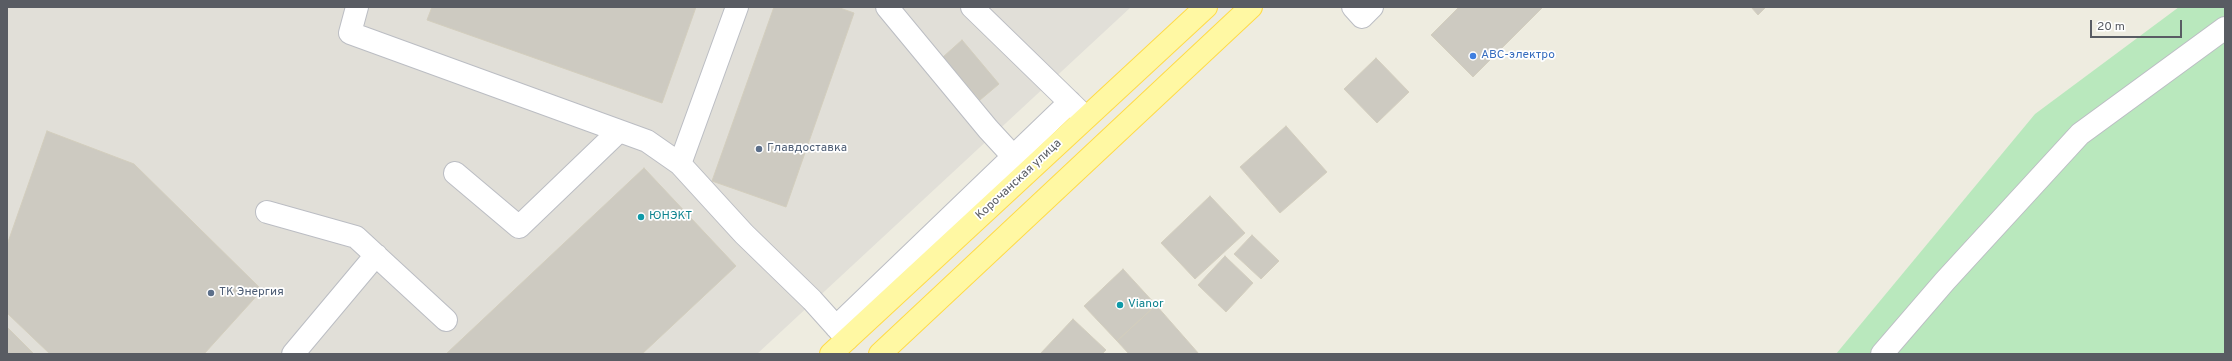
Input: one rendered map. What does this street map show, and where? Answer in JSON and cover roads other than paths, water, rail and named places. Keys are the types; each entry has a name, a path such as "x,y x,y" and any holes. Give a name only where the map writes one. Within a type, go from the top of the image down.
{"main road":[{"name":"Корочанская улица","path":"832,354 842,333 1020,165 1086,118 1206,7"},
{"path":"880,354 1252,7"}],"street":[{"path":"358,7 350,33 647,141 680,164 744,234 812,300 842,333"},
{"path":"680,164 737,7"},
{"path":"887,7 1020,165 1070,102"},
{"path":"972,7 1044,79 1086,118"},
{"path":"1353,7 1362,17 1372,7"},
{"path":"1882,354 1945,281 2080,134 2225,28"},
{"path":"454,174 519,227 619,130"},
{"path":"267,212 356,237 446,320"},
{"path":"292,354 376,255"}],"place":[{"name":"АВС-электро","path":"1473,56"},
{"name":"Главдоставка","path":"759,149"},
{"name":"ЮНЭКТ","path":"641,217"},
{"name":"ТК Энергия","path":"211,293"},
{"name":"Vianor","path":"1120,305"}]}
